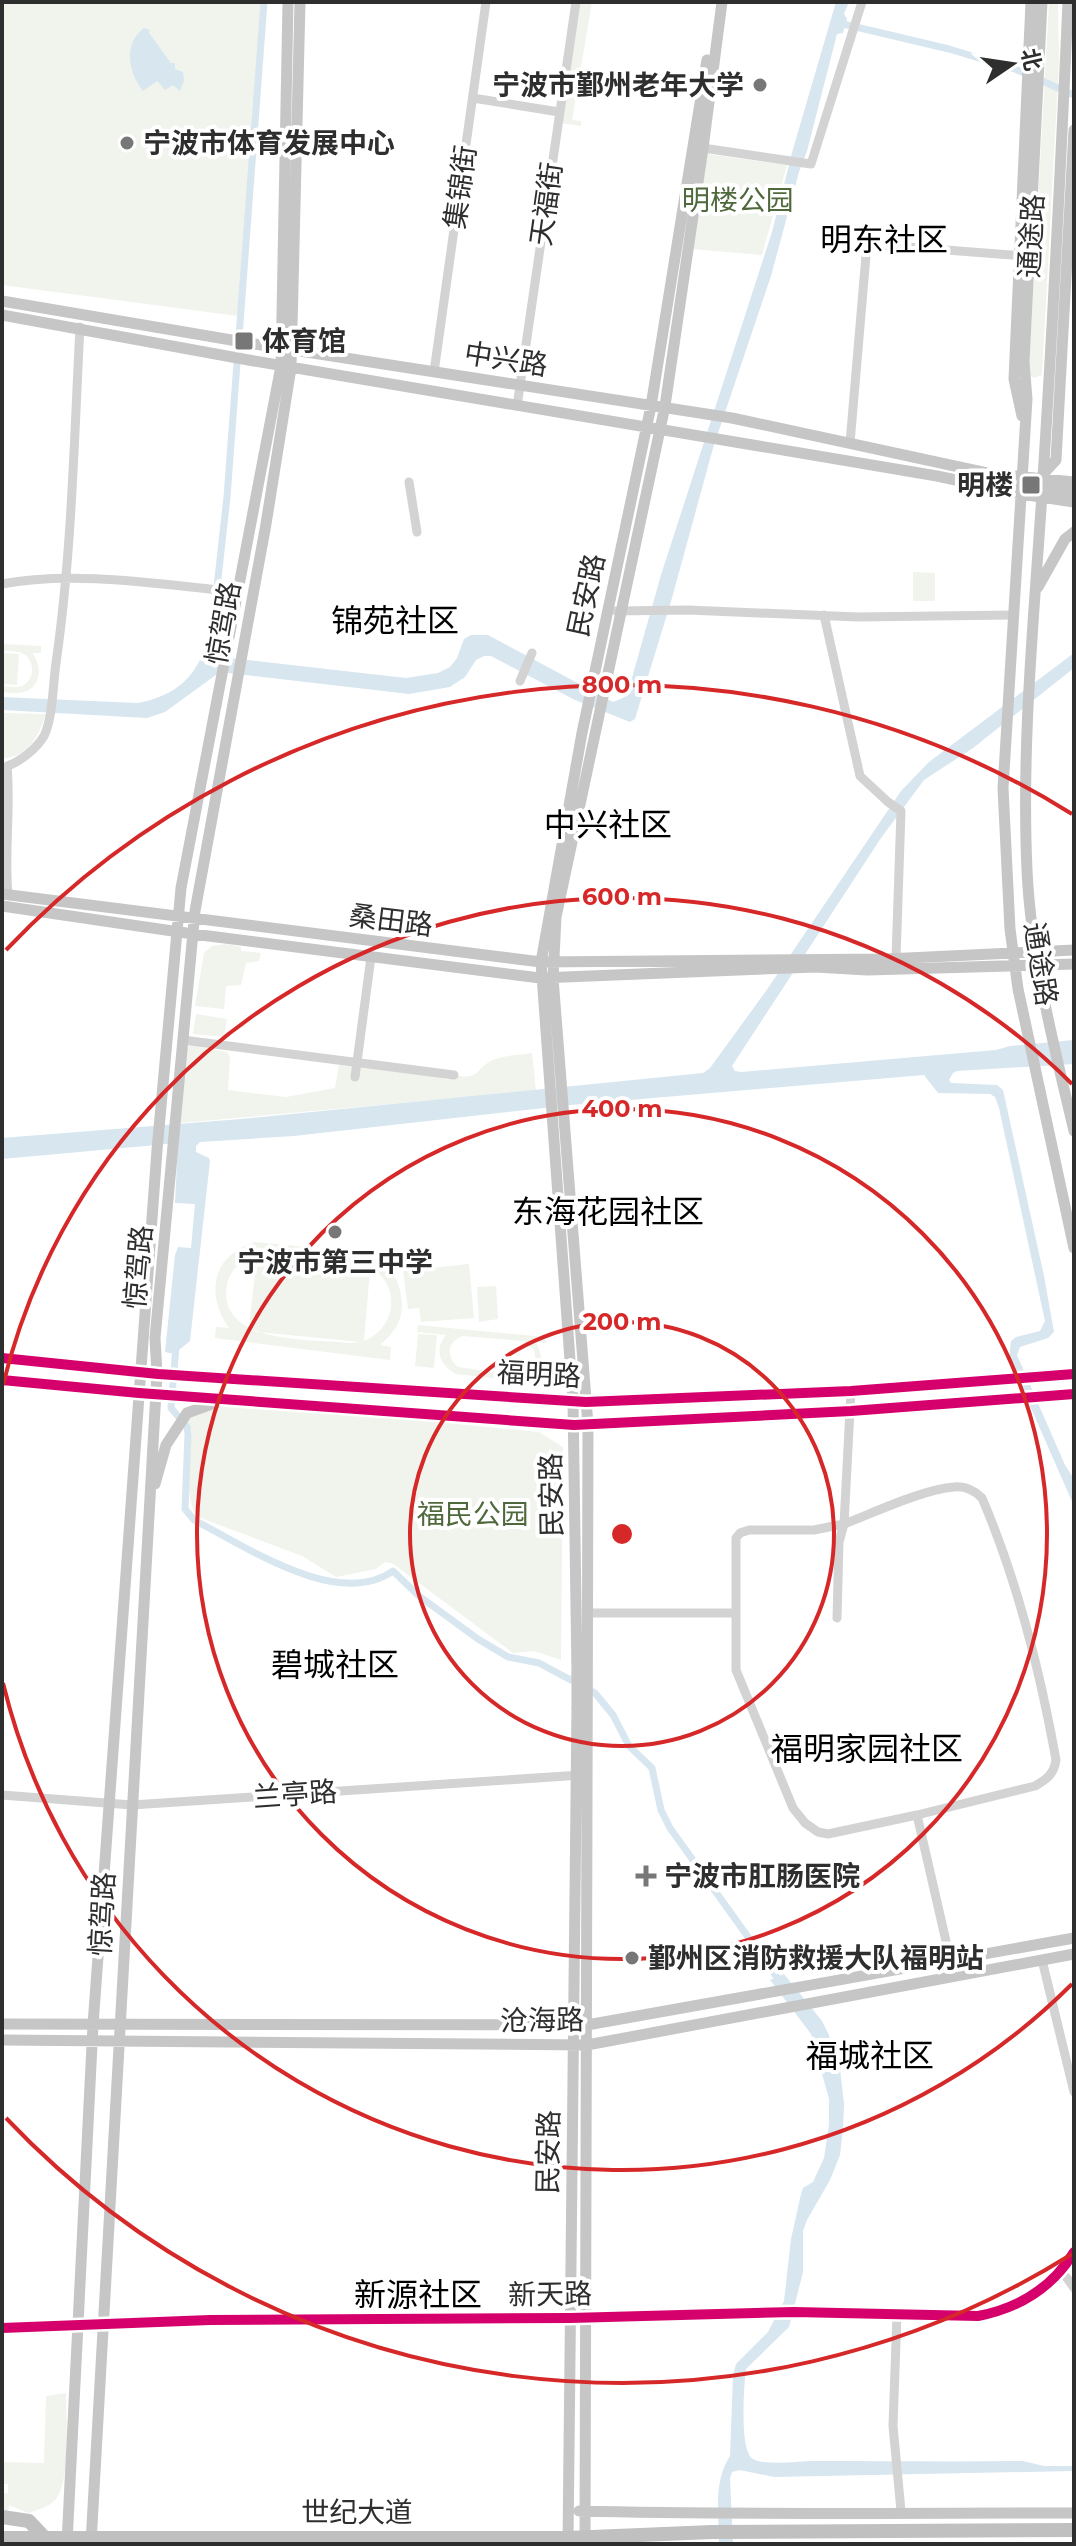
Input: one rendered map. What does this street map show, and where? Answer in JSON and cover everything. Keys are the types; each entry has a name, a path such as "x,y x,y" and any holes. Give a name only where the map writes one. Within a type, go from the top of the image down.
{"highway":[{"path":"2,2517 29,2521 45,2538"},
{"name":"世纪大道","path":"2,2538 67,2541 585,2541 712,2532 1074,2530"}],"main road":[{"name":"惊驾路","path":"287,349 288,2"},
{"name":"惊驾路","path":"91,2541 158,1374 155,1338 194,920 243,651 286,367 300,2"},
{"name":"民安路","path":"556,1084 540,978 541,962 592,684 651,406 716,2"},
{"name":"民安路","path":"583,1673 589,1613 588,1425 556,1084 553,978 556,917 664,408 722,2"},
{"name":"通途路","path":"1025,256 1038,107 1031,2"},
{"name":"通途路","path":"1042,2 1027,91 1024,362 1027,399 1007,697 1004,802 1014,966 1074,1248"},
{"name":"通途路","path":"1068,2 1030,679 1027,872 1039,964 1074,1131"},
{"name":"通途路","path":"1042,488 1056,460 1074,130"},
{"name":"中兴路","path":"2,301 255,344 732,418 1001,476 1021,489 1042,488 1074,493"},
{"name":"中兴路","path":"2,315 286,367 937,476 999,490 1042,488 1074,482"},
{"name":"惊驾路","path":"67,2541 92,2041 108,1804 157,1150 181,888 235,592 286,367"},
{"name":"中兴路","path":"1042,488 1074,505"},
{"path":"1035,595 1065,539 1074,532"},
{"name":"桑田路","path":"4,899 541,962 775,965"},
{"name":"桑田路","path":"4,899 193,934 540,978 775,965"},
{"path":"775,965 1074,950"},
{"path":"815,963 867,970 1074,964"},
{"name":"民安路","path":"559,1123 583,1673 573,2025 568,2541"},
{"name":"福明路","path":"2,1358 158,1374 586,1402 851,1391 1074,1374"},
{"name":"福明路","path":"2,1380 574,1425 851,1411 1074,1394"},
{"path":"149,1508 166,1445 184,1417 187,1413 225,1399"},
{"name":"民安路","path":"582,1776 587,2025 585,2541"},
{"name":"沧海路","path":"2,2024 587,2025 1074,1938"},
{"name":"沧海路","path":"2,2040 587,2045 1074,1954"},
{"path":"569,2511 715,2514 901,2511 1074,2513"}],"street":[{"name":"集锦街","path":"434,372 486,2"},
{"name":"天福街","path":"517,406 576,2"},
{"path":"703,148 809,164 860,7"},
{"path":"473,98 559,112"},
{"path":"850,443 867,244 1025,256"},
{"path":"4,899 9,791 7,766 14,764 44,735 67,578 80,327"},
{"path":"409,482 417,532"},
{"path":"2,584 30,579 67,578 235,592"},
{"path":"608,610 1013,615"},
{"path":"824,615 860,776 901,811 896,958"},
{"path":"520,681 532,653"},
{"path":"355,1077 371,957"},
{"path":"183,1040 454,1075"},
{"path":"837,1618 839,1542 844,1524 851,1391"},
{"path":"956,1486 975,1492 982,1498 1003,1553 1036,1662 1056,1760 1055,1770 1035,1786 828,1834 818,1832 805,1823 785,1793 736,1670 736,1613 736,1538 740,1533 749,1530 814,1530 844,1524 947,1488 956,1486"},
{"path":"589,1613 736,1613"},
{"name":"兰亭路","path":"2,1795 132,1805 582,1776"},
{"path":"917,1815 954,1976"},
{"path":"1042,1960 1074,2092"},
{"name":"新天路","path":"2,2328 225,2319 570,2318 794,2312 978,2316 1000,2312 1031,2296 1062,2271 1074,2252"},
{"path":"1062,2271 1074,2288"},
{"path":"897,2314 893,2426 901,2511"}],"green space":[{"name":"宁波市体育发展中心","path":"2,2 265,2 238,316 2,285"},
{"path":"578,2 592,2 572,120 581,121 581,126 560,123"},
{"path":"1049,2 1058,2 1059,62 1042,375 1034,378 1030,375 1029,367"},
{"name":"明楼公园","path":"707,154 787,165 762,255 692,249"},
{"path":"913,572 935,573 935,601 913,601"},
{"path":"2,644 41,646 41,653 32,653 39,670 37,681 29,690 2,692 2,686 20,687 27,683 32,670 26,656 2,651"},
{"path":"2,653 19,654 17,685 2,684"},
{"path":"2,713 46,714 40,730 25,750 2,758"},
{"path":"226,944 241,947 241,951 261,953 259,961 246,963 241,985 226,986 224,1009 195,1006 204,953 212,946"},
{"path":"196,1014 227,1019 224,1037 193,1034"},
{"path":"190,1045 227,1052 230,1057 228,1090 286,1097 335,1088 339,1065 438,1076 448,1080 454,1075 473,1075 497,1058 532,1053 536,1091 180,1123 184,1052"},
{"path":"255,1242 346,1250 381,1261 397,1281 402,1304 398,1324 380,1345 391,1347 390,1360 215,1338 216,1327 229,1328 217,1302 217,1277 229,1256","holes":["266,1252 340,1261 265,1254 257,1256 249,1328 235,1317 227,1302 228,1281 243,1261","363,1264 375,1271 384,1280 391,1302 390,1314 384,1325 364,1341 370,1269","263,1333 361,1342 312,1341"]},
{"path":"469,1264 474,1318 421,1322 419,1308 408,1309 403,1271"},
{"path":"496,1286 498,1319 479,1322 477,1287"},
{"path":"418,1325 546,1337 546,1343 536,1342 541,1358 538,1369 529,1375 483,1377 456,1374 446,1366 439,1351 446,1335 417,1332","holes":["462,1336 524,1341 534,1350 534,1361 529,1368 519,1372 458,1367 450,1354 451,1346"]},
{"path":"418,1334 437,1335 434,1368 415,1366"},
{"name":"福民公园","path":"225,1401 539,1432 563,1447 561,1660 534,1651 513,1653 392,1563 385,1562 376,1569 336,1577 302,1556 198,1517 189,1489 192,1432 184,1418"},
{"path":"66,2393 66,2464 61,2490 56,2499 46,2506 28,2513 9,2505 8,2513 2,2513 2,2494 8,2493 8,2484 2,2484 2,2462 44,2463 46,2396"}],"shaded area":[{"path":"836,2 849,2 844,14 847,19 843,33 837,34 771,276 713,448 635,719 630,722 575,700 491,656 476,660 465,677 450,687 409,694 220,672 165,712 147,718 2,710 2,697 137,703 151,700 175,689 193,672 207,635 219,635 220,657 406,678 438,673 450,667 464,639 471,635 488,635 613,702 623,698 628,692 661,575 772,232"},
{"path":"144,28 150,30 149,33 171,63 175,63 175,69 183,72 180,91 173,85 165,90 157,81 143,91 138,83 131,67 130,50"},
{"path":"1074,653 1074,668 973,748 924,780 881,838 732,1066 735,1071 741,1072 996,1050 1074,1040 1074,1064 957,1071 949,1080 951,1083 997,1085 1003,1090 1054,1332 1048,1338 1020,1347 1017,1355 1074,1479 1074,1506 1009,1358 1011,1341 1040,1331 1045,1321 999,1108 995,1097 990,1094 938,1093 924,1075 571,1105 294,1136 200,1142 196,1152 210,1161 190,1341 174,1354 165,1352 175,1255 178,1247 191,1248 195,1204 175,1203 178,1143 2,1159 2,1138 241,1119 703,1073 710,1068 766,991 901,791 929,762"},
{"path":"784,1974 822,2021 831,2048 839,2060 844,2104 843,2128 840,2155 803,2231 803,2272 789,2327 746,2369 744,2417 749,2453 753,2459 773,2463 1023,2461 1044,2466 1074,2466 1074,2471 774,2477 740,2470 732,2472 730,2478 733,2544 719,2544 719,2487 730,2456 733,2375 736,2364 768,2332 784,2301 791,2239 801,2194 803,2188 813,2182 824,2158 829,2124 829,2099 811,2034 770,1980"}],"waterway":[{"path":"211,641 227,497 264,2"},
{"path":"839,23 949,49 1015,69 1074,95"},
{"path":"176,1346 171,1408 187,1427 185,1509 194,1520 265,1558 319,1579 346,1583 371,1581 393,1571 419,1596 478,1639 508,1657 539,1663 595,1693 613,1715 629,1746 652,1768 661,1810 670,1828 781,1983"}],"cycle path":[{"path":"2,1358 158,1374 586,1402 851,1391 1074,1374"},
{"path":"2,1380 574,1425 851,1411 1074,1394"},
{"path":"2,2328 210,2320 570,2318 794,2312 978,2316 1021,2302 1045,2286 1074,2252"}],"place":[{"name":"宁波市鄞州老年大学","path":"760,85"},
{"name":"宁波市体育发展中心","path":"127,143"},
{"name":"体育馆","path":"244,341"},
{"name":"明楼","path":"1031,485"},
{"name":"宁波市第三中学","path":"335,1232"},
{"name":"宁波市肛肠医院","path":"646,1876"},
{"name":"鄞州区消防救援大队福明站","path":"632,1958"}],"district":[{"name":"明东社区","path":"884,239"},
{"name":"锦苑社区","path":"395,620"},
{"name":"中兴社区","path":"608,824"},
{"name":"东海花园社区","path":"608,1211"},
{"name":"碧城社区","path":"335,1664"},
{"name":"福明家园社区","path":"867,1748"},
{"name":"福城社区","path":"870,2055"},
{"name":"新源社区","path":"418,2294"}]}
